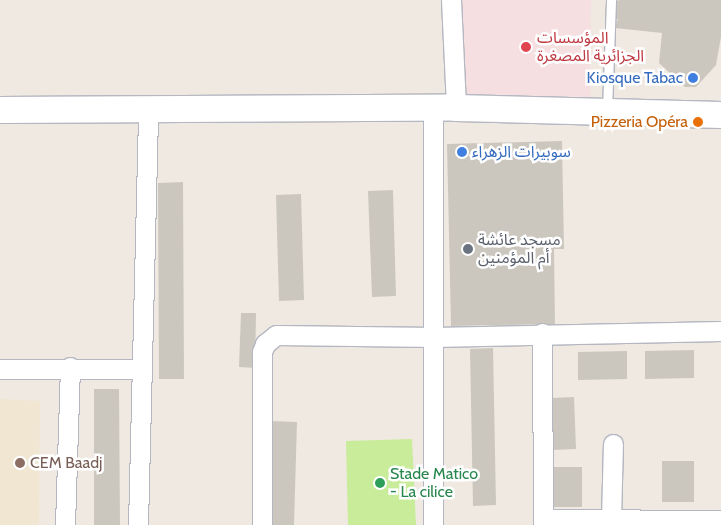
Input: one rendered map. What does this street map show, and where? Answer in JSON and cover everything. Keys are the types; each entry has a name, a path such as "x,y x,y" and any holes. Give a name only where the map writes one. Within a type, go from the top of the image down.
{"main road":[{"path":"0,110 148,111 444,108 721,114"}],"street":[{"path":"433,525 434,337 444,108 451,0"},
{"path":"138,525 140,369 148,111"},
{"path":"262,525 265,344 276,335 434,337 542,333 721,331"},
{"path":"542,333 543,522 611,519 721,520"},
{"path":"0,369 70,367 140,369"},
{"path":"65,525 70,367"},
{"path":"611,519 613,444"}],"lane":[{"path":"607,111 612,0"}],"shaded area":[{"name":"المؤسسات الجزائرية المصغرة","path":"461,0 591,0 590,97 462,94"},
{"name":"CEM Baadj","path":"0,399 40,401 39,525 0,525"}],"green space":[{"name":"Stade Matico - La cilice","path":"412,439 416,525 348,525 346,441"}],"building":[{"path":"721,0 721,37 716,65 696,87 685,87 659,63 662,33 615,28 618,19 614,18 616,1"},
{"path":"562,141 564,249 554,249 555,324 451,326 447,144"},
{"path":"183,182 184,379 159,379 158,183"},
{"path":"393,190 396,296 372,297 368,191"},
{"path":"301,194 304,300 279,301 276,195"},
{"path":"241,313 256,313 255,368 239,367"},
{"path":"493,348 496,505 473,506 470,349"},
{"path":"694,350 694,378 645,379 645,351"},
{"path":"627,351 627,379 578,380 578,352"},
{"path":"94,389 119,389 120,525 94,525"},
{"path":"574,397 576,449 553,450 551,398"},
{"path":"271,421 297,422 294,525 268,525"},
{"path":"662,461 694,461 694,502 662,502"},
{"path":"550,467 582,467 582,507 549,507"}],"place":[{"name":"المؤسسات الجزائرية المصغرة","path":"526,47"},
{"name":"Kiosque Tabac","path":"693,78"},
{"name":"Pizzeria Opéra","path":"698,122"},
{"name":"سوبيرات الزهراء","path":"462,152"},
{"name":"مسجد عائشة أم المؤمنين","path":"468,249"},
{"name":"CEM Baadj","path":"20,463"},
{"name":"Stade Matico - La cilice","path":"380,483"}]}
